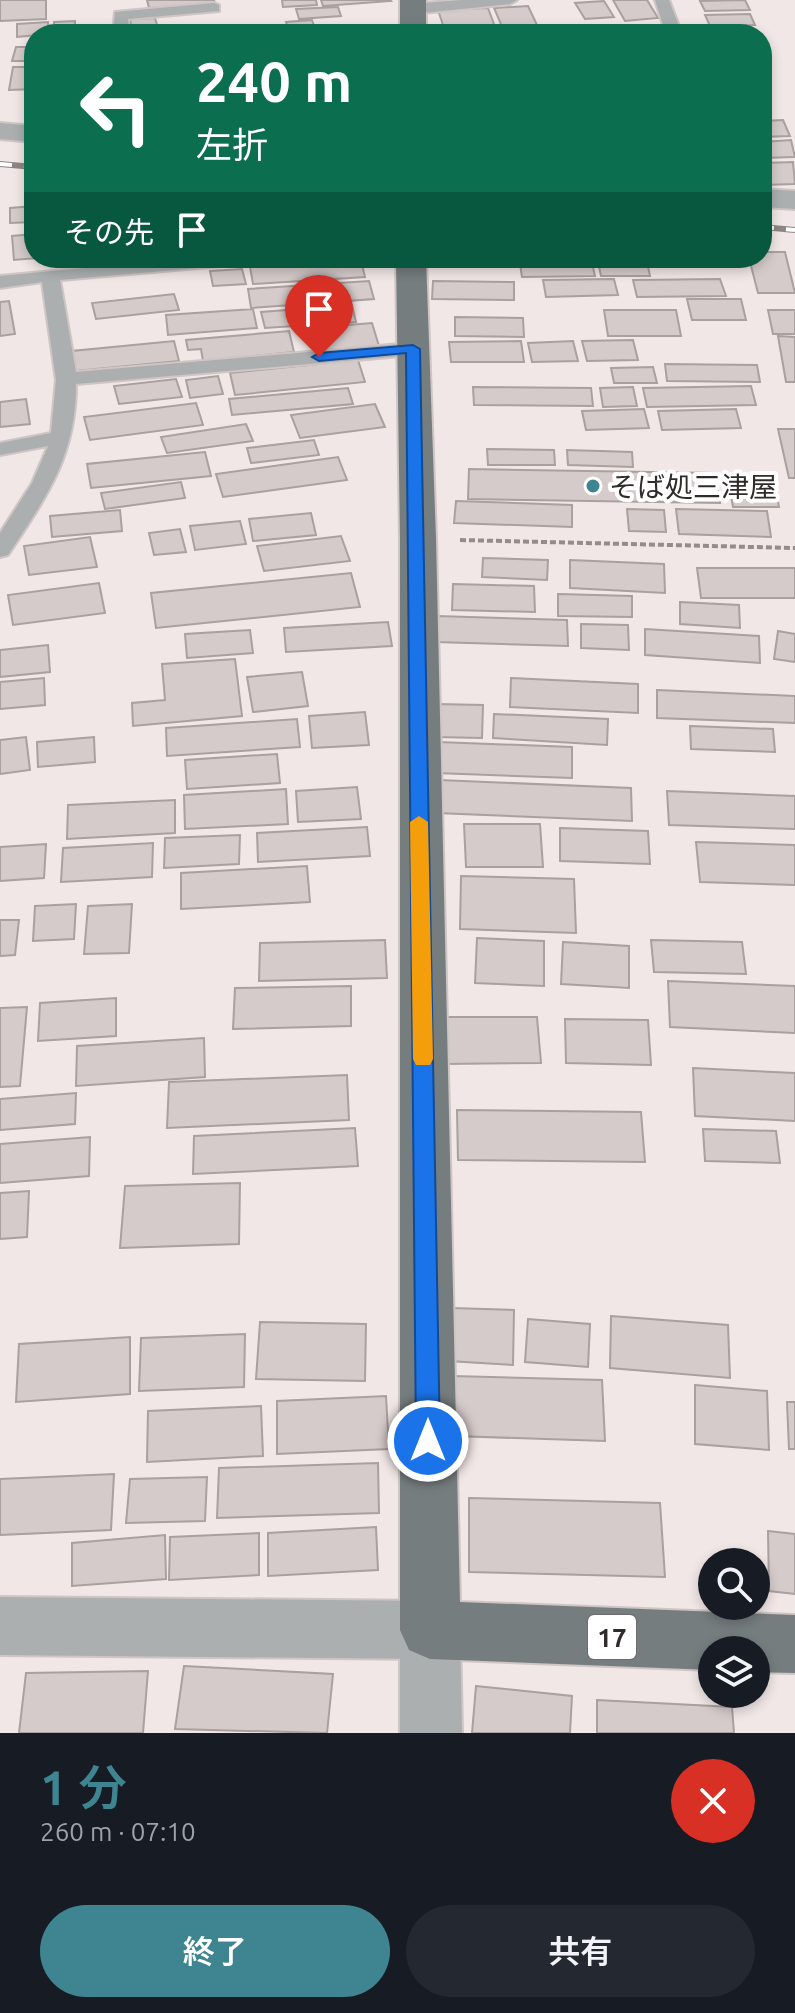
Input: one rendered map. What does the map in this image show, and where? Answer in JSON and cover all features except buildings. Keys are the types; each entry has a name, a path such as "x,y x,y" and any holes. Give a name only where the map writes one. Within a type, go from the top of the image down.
{"main road":[{"path":"411,268 418,539 430,1630"},
{"name":"17","path":"430,1630 795,1644"}],"street":[{"path":"0,131 24,133"},
{"path":"772,199 795,200"},
{"path":"0,1626 430,1630 431,1733"}],"lane":[{"path":"413,14 510,0"},
{"path":"662,0 670,24"},
{"path":"120,24 120,15 214,8"},
{"path":"0,282 135,268"},
{"path":"0,550 43,485 63,437 69,379 50,275"},
{"path":"69,379 413,349"},
{"path":"0,449 63,437"}],"path":[{"path":"418,539 795,548"}],"railway":[{"path":"0,164 24,166"},
{"path":"772,228 795,230"}],"slow traffic":[{"path":"419,822 423,1059"}],"place":[{"name":"そば処三津屋","path":"593,486"}],"route":[{"path":"319,357 413,349 428,1441"}]}
